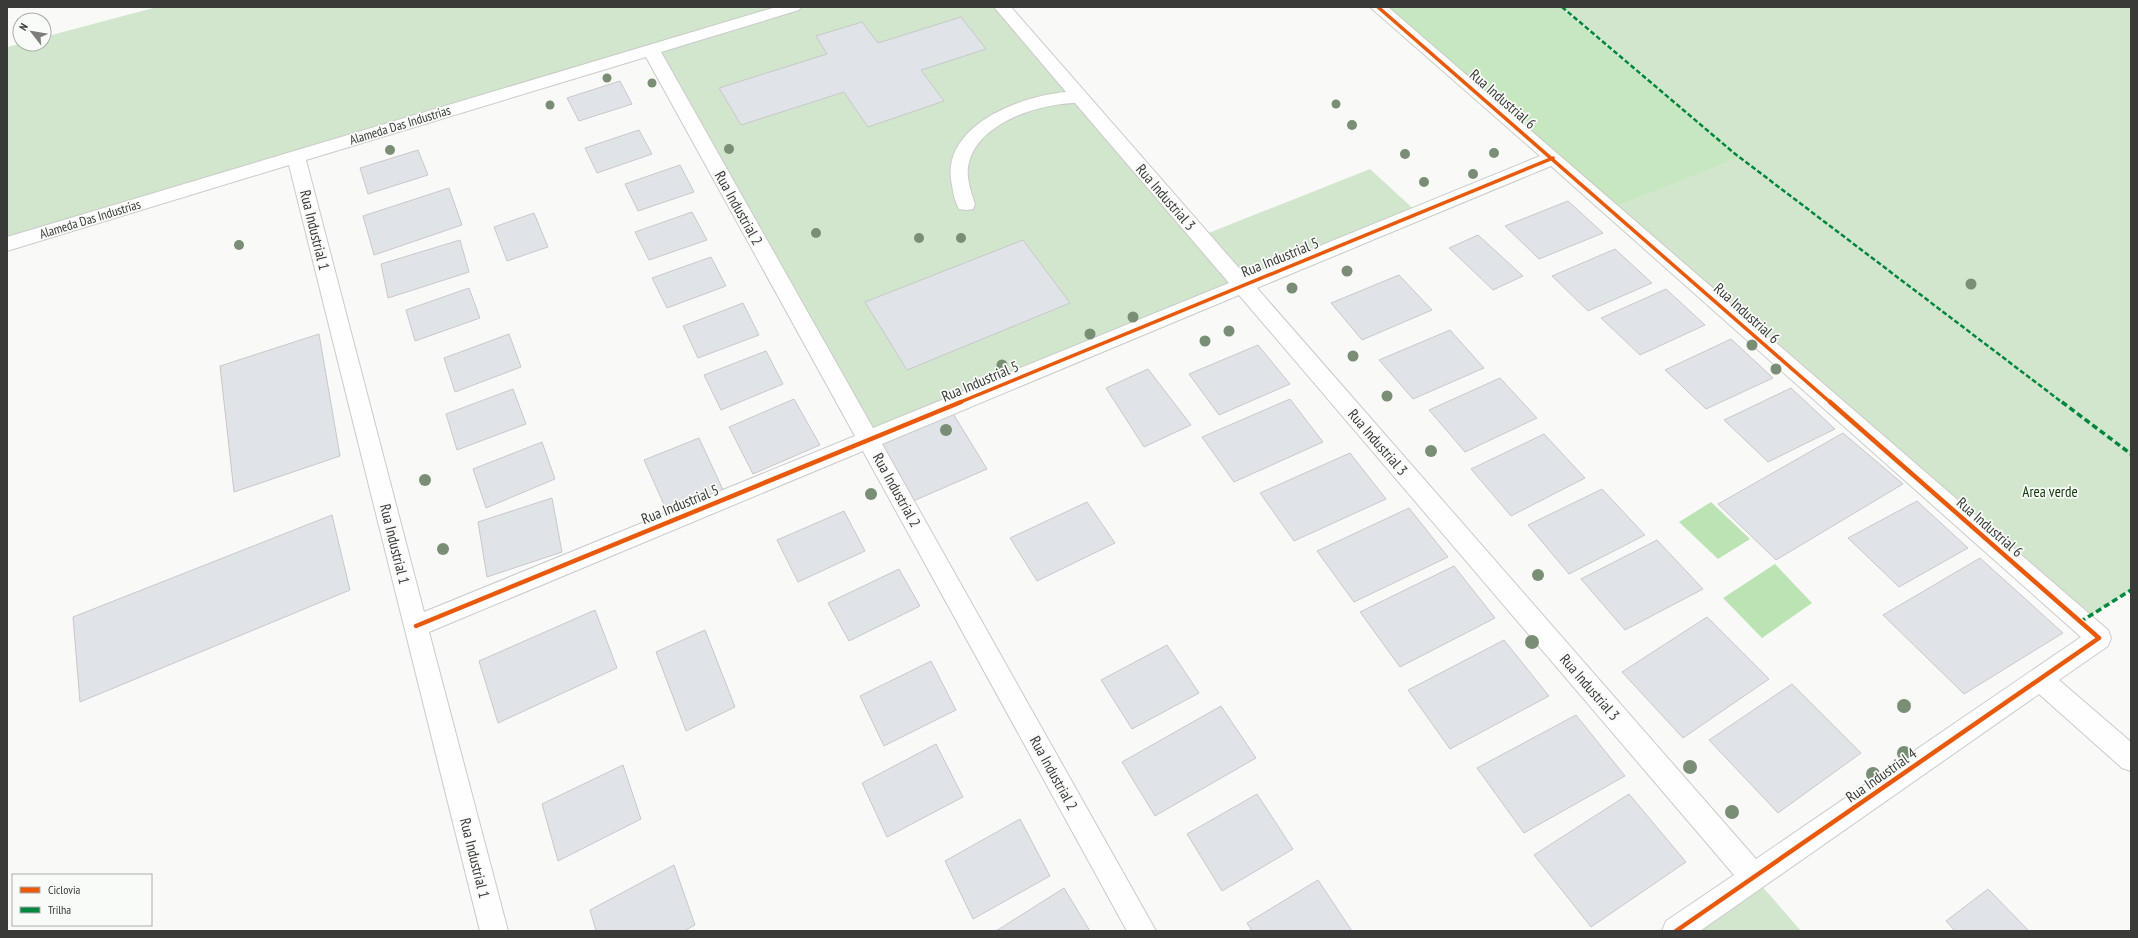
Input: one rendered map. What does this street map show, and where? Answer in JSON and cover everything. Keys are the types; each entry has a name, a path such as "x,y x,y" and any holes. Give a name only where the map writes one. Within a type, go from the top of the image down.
{"street":[{"name":"Alameda Das Industrias","path":"7,244 793,7"},
{"name":"Rua Industrial 3","path":"1002,7 1754,877"},
{"name":"Rua Industrial 6","path":"1378,7 1553,158 2099,638"},
{"name":"Rua Industrial 2","path":"651,50 1142,931"},
{"path":"966,204 959,181 960,163 963,152 972,140 998,118 1017,108 1043,101 1080,97"},
{"name":"Rua Industrial 1","path":"296,157 494,931"},
{"name":"Rua Industrial 5","path":"416,626 1553,158"},
{"name":"Rua Industrial 4","path":"1676,931 2099,638"},
{"path":"2040,679 2131,759"}],"green space":[{"path":"157,7 1002,7 1201,236 1370,169 1418,213 869,440 651,50 7,244 7,47 12,46 12,52 52,52 52,35"},
{"name":"Area verde","path":"1562,7 2131,7 2131,590 2080,622 1611,209 1739,157"},
{"path":"1754,877 1801,931 1676,931"}],"shaded area":[{"path":"1378,7 1560,7 1740,157 1611,209"},
{"path":"1711,502 1750,539 1718,559 1679,522"},
{"path":"1775,564 1812,603 1762,638 1723,598"}],"building":[{"path":"961,17 986,49 921,70 944,101 868,127 844,92 741,125 719,88 827,54 816,36 862,22 878,43"},
{"path":"620,81 632,104 579,121 567,98"},
{"path":"639,130 652,154 597,173 585,148"},
{"path":"418,150 428,175 368,194 360,168"},
{"path":"680,165 694,192 638,211 625,184"},
{"path":"449,188 462,225 374,255 363,216"},
{"path":"1568,201 1603,233 1539,259 1505,226"},
{"path":"692,212 707,240 649,260 635,232"},
{"path":"534,213 548,247 507,261 494,227"},
{"path":"1478,235 1523,276 1493,290 1449,248"},
{"path":"460,240 469,272 388,298 381,264"},
{"path":"1023,240 1070,303 907,370 865,302"},
{"path":"1615,249 1652,283 1588,311 1552,276"},
{"path":"711,257 726,286 667,308 652,278"},
{"path":"1399,275 1432,310 1362,340 1331,303"},
{"path":"469,288 480,318 415,341 406,310"},
{"path":"1666,289 1705,325 1640,355 1601,318"},
{"path":"743,303 759,335 698,358 683,326"},
{"path":"1450,330 1484,368 1413,399 1379,360"},
{"path":"319,334 340,456 234,492 220,366"},
{"path":"509,334 521,367 455,392 444,358"},
{"path":"1731,339 1773,378 1706,409 1665,370"},
{"path":"1258,345 1290,384 1219,415 1189,374"},
{"path":"766,351 783,384 721,410 704,375"},
{"path":"1148,369 1191,425 1144,447 1106,388"},
{"path":"1500,378 1537,418 1465,452 1429,410"},
{"path":"1791,388 1835,429 1768,462 1724,420"},
{"path":"513,389 526,424 457,450 446,414"},
{"path":"794,399 820,445 753,474 729,427"},
{"path":"1290,399 1323,442 1234,482 1202,437"},
{"path":"949,407 987,469 904,505 869,440"},
{"path":"1843,433 1903,484 1776,560 1718,504"},
{"path":"1544,434 1585,478 1511,516 1471,469"},
{"path":"699,438 724,492 669,516 644,460"},
{"path":"542,442 555,479 486,508 473,469"},
{"path":"1350,453 1386,499 1294,541 1260,493"},
{"path":"1602,489 1645,535 1569,574 1528,525"},
{"path":"552,498 562,552 487,577 478,522"},
{"path":"1917,501 1968,548 1899,587 1848,538"},
{"path":"1087,502 1115,543 1037,581 1010,538"},
{"path":"1409,508 1448,557 1354,602 1317,551"},
{"path":"844,511 865,551 798,582 777,540"},
{"path":"332,515 350,590 80,702 73,617"},
{"path":"1657,540 1703,589 1625,630 1581,579"},
{"path":"1980,558 2063,633 1964,694 1883,615"},
{"path":"1454,566 1495,618 1400,667 1360,612"},
{"path":"899,569 920,606 849,641 828,603"},
{"path":"595,610 617,668 498,723 479,661"},
{"path":"1707,617 1769,679 1683,738 1622,672"},
{"path":"705,630 735,707 686,731 656,652"},
{"path":"1504,640 1549,696 1450,749 1408,690"},
{"path":"1167,645 1199,693 1132,729 1101,680"},
{"path":"931,661 956,710 884,746 860,696"},
{"path":"1792,684 1861,753 1778,813 1709,740"},
{"path":"1221,706 1256,758 1155,816 1122,762"},
{"path":"1576,715 1625,776 1524,833 1477,768"},
{"path":"936,744 963,797 887,837 862,783"},
{"path":"623,765 641,819 558,861 542,804"},
{"path":"1257,794 1293,849 1222,891 1187,834"},
{"path":"1629,794 1686,862 1591,927 1534,855"},
{"path":"1020,819 1050,876 973,919 945,861"},
{"path":"674,865 695,925 684,931 596,931 590,910"},
{"path":"1318,880 1352,931 1252,931 1247,923"},
{"path":"1064,888 1090,931 996,931"},
{"path":"1988,889 2029,931 1955,931 1946,921"}],"marked path":[{"path":"1562,7 1734,153 2131,454"},
{"path":"2080,622 2131,590"}],"cycle path":[{"path":"1378,7 1553,158 2099,638 1676,931"},
{"path":"416,626 1553,158"}]}
